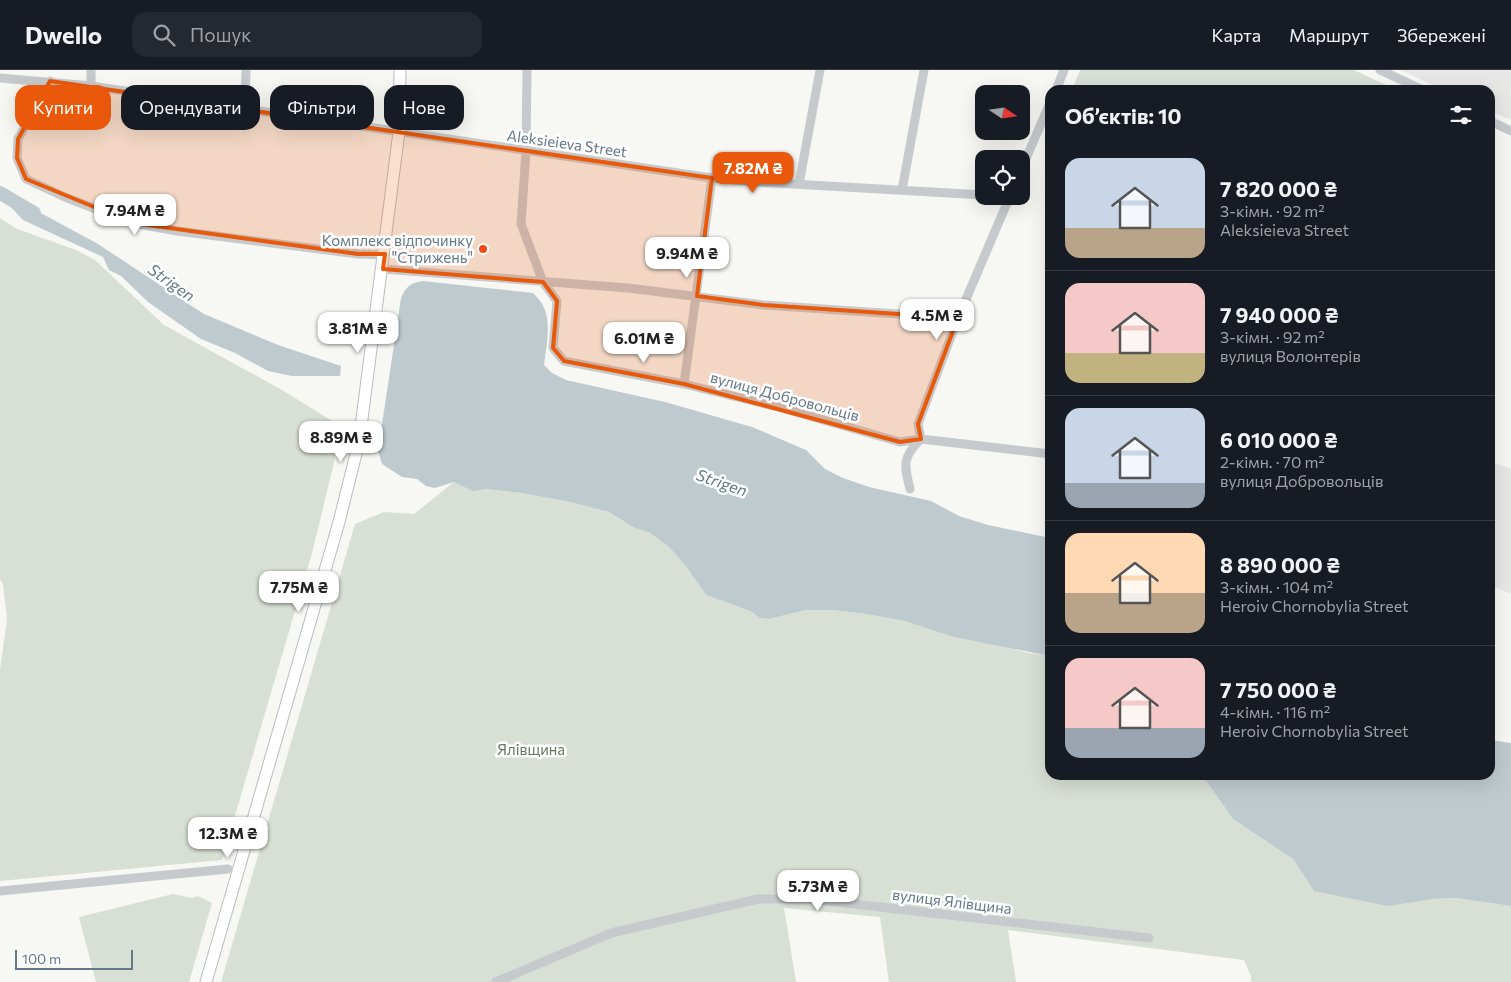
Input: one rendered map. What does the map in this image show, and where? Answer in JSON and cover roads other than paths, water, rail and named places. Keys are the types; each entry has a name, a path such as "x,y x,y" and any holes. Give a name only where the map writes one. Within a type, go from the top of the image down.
{"main road":[{"path":"206,982 348,490 359,442 400,132 400,70"}],"street":[{"path":"91,70 91,85"},
{"path":"246,70 246,85"},
{"name":"вулиця Добровольців","path":"527,70 526,151 521,224 544,282 557,301 553,348 564,362 684,384 778,407 900,442 921,439 1045,453"},
{"path":"799,184 820,70"},
{"path":"902,190 924,70"},
{"path":"1058,85 1064,70"},
{"path":"1380,70 1412,85"},
{"name":"Aleksieieva Street","path":"0,78 83,85"},
{"path":"50,81 18,139 16,158 26,179 68,198 133,223 177,231 358,254 384,255"},
{"name":"Aleksieieva Street","path":"260,110 712,178 975,194"},
{"path":"1030,150 1045,115"},
{"path":"1495,123 1511,131"},
{"path":"684,384 712,178"},
{"path":"910,489 905,467 909,451 921,439 918,424 958,318 1006,205"},
{"path":"383,269 449,272 544,282 628,288 764,305 958,318"},
{"path":"0,891 228,869"},
{"name":"вулиця Ялівщина","path":"496,982 611,933 766,898 810,899 1149,938"}],"water":[{"path":"9,205 26,205 98,244 204,314 278,345 341,366 340,376 292,376 268,371 235,353 201,339 148,302 121,276 109,270 103,257 23,220"},
{"path":"423,281 533,293 540,300 547,317 548,336 544,365 552,373 566,380 665,402 752,427 806,450 825,469 843,478 869,487 931,501 959,516 988,525 1045,537 1045,655 954,637 905,621 866,614 832,610 806,610 769,619 760,618 750,611 706,595 685,565 668,546 650,533 633,527 609,512 570,502 521,493 486,489 473,491 454,482 435,488 426,486 417,479 402,477 382,464 378,451 401,298 409,286"},
{"path":"1495,741 1511,743 1511,906 1456,898 1432,899 1388,906 1314,891 1293,859 1233,819 1206,780 1495,780"}],"waterway":[{"name":"Strigen","path":"0,193 34,213"}],"place":[{"name":"Комплекс відпочинку \"Стрижень\"","path":"483,249"}],"park label":[{"name":"Ялівщина","path":"531,749"}]}
